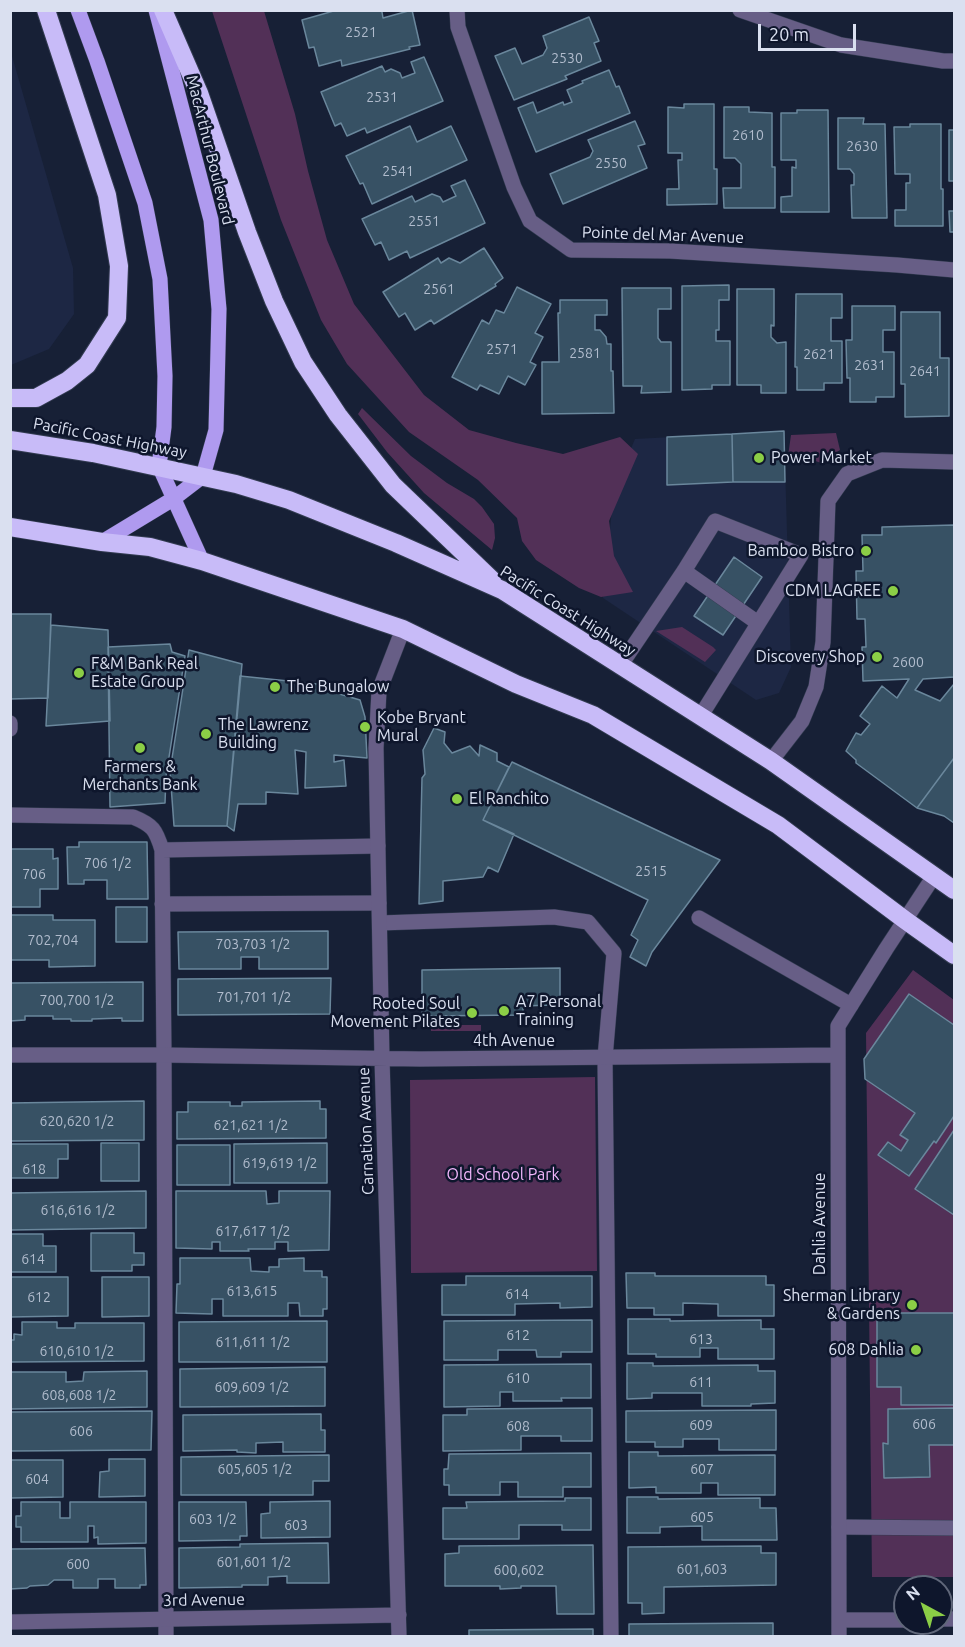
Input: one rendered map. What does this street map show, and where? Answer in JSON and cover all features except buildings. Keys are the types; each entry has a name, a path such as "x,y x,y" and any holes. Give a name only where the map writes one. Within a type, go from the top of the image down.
{"highway":[{"path":"10,399 36,398 68,381 87,365 117,318 119,266 107,195 46,10"},
{"path":"163,10 199,93 262,272 303,362 338,415 393,484 502,590"},
{"name":"Pacific Coast Highway","path":"10,440 159,466 236,484 289,500 396,543 502,590 771,761 954,890"},
{"path":"10,527 102,542 150,547 202,561 403,629 516,684 593,715 778,825 954,955"}],"main road":[{"path":"78,10 145,203 160,279 165,376 164,427 159,466 202,561"},
{"name":"MacArthur Boulevard","path":"156,10 211,220 219,309 217,409 216,430 203,476"},
{"path":"102,542 173,500 203,476"}],"street":[{"name":"Pointe del Mar Avenue","path":"457,10 458,27 513,187 530,221 571,250 670,251 954,270"},
{"path":"740,10 841,45 954,61"},
{"path":"771,761 802,721 816,687 823,642 828,501 847,474 882,460 954,462"},
{"path":"620,666 715,521 801,555 826,551"},
{"path":"700,717 801,555"},
{"path":"684,571 758,623"},
{"name":"Carnation Avenue","path":"399,1636 382,1059 376,748 378,696 403,629"},
{"path":"10,723 10,729"},
{"path":"10,815 133,817 147,822 156,832 162,850 166,1636"},
{"path":"162,850 378,846"},
{"name":"Dahlia Avenue","path":"839,1636 838,1026 934,876"},
{"path":"162,904 379,903"},
{"path":"380,923 554,917 588,922 614,954 605,1058 611,1636"},
{"path":"699,918 851,1005"},
{"name":"4th Avenue","path":"10,1055 382,1059 837,1055"},
{"path":"839,1527 954,1528"},
{"name":"3rd Avenue","path":"10,1622 399,1615"},
{"path":"840,1620 893,1620"}],"shaded area":[{"path":"10,49 73,268 74,314 49,349 11,365"},
{"path":"784,431 791,667 779,693 756,700 603,598 614,489 635,439"}],"green space":[{"path":"212,11 264,11 295,114 327,240 354,304 424,395 469,430 516,443 563,454 620,437 638,454 609,521 614,556 633,592 601,597 579,588 536,560 522,541 517,518 478,480 409,432 347,364 321,320 281,220"},
{"path":"362,408 411,456 447,483 474,499 482,507 494,524 495,538 492,550 424,493 387,452 358,414"},
{"path":"836,433 840,450 821,463 810,459 796,462 788,456 791,435"},
{"path":"682,627 716,650 705,662 656,631"},
{"name":"Sherman Library & Gardens","path":"913,970 954,1000 954,1577 953,1575 893,1575 893,1577 872,1577 866,1033"},
{"path":"431,1025 481,1025 481,1031 431,1031"},
{"name":"Old School Park","path":"595,1077 597,1271 411,1273 410,1080"}],"place":[{"name":"Power Market","path":"759,458"},
{"name":"Bamboo Bistro","path":"866,551"},
{"name":"CDM LAGREE","path":"893,591"},
{"name":"Discovery Shop","path":"877,657"},
{"name":"F&M Bank Real Estate Group","path":"79,673"},
{"name":"The Bungalow","path":"275,687"},
{"name":"Kobe Bryant Mural","path":"365,727"},
{"name":"The Lawrenz Building","path":"206,734"},
{"name":"Farmers & Merchants Bank","path":"140,748"},
{"name":"El Ranchito","path":"457,799"},
{"name":"A7 Personal Training","path":"504,1011"},
{"name":"Rooted Soul Movement Pilates","path":"472,1013"},
{"name":"Sherman Library & Gardens","path":"912,1305"},
{"name":"608 Dahlia","path":"916,1350"}]}
